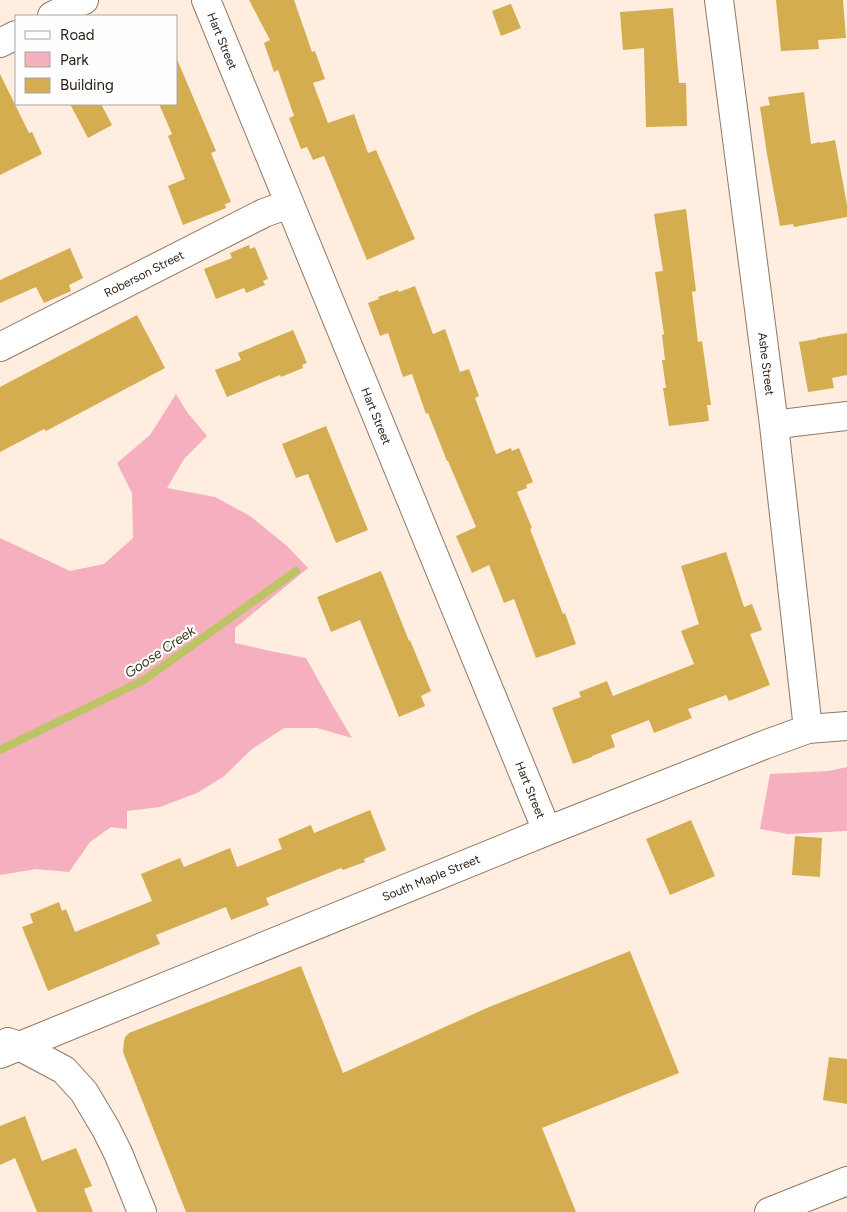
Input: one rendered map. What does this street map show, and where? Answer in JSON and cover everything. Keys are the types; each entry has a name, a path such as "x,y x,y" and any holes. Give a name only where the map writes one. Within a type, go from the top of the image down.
{"street":[{"path":"54,15 84,0"},
{"name":"Hart Street","path":"206,0 547,831"},
{"name":"Ashe Street","path":"719,0 774,426 808,729"},
{"path":"0,43 15,35"},
{"name":"Roberson Street","path":"0,347 264,213 289,204"},
{"path":"774,426 847,416"},
{"name":"South Maple Street","path":"6,1047 808,729 847,726"},
{"path":"6,1047 64,1070 84,1092 118,1153 142,1212"},
{"path":"769,1212 847,1181"}],"green space":[{"path":"176,394 187,412 207,436 184,459 167,488 215,497 250,516 287,546 308,568 235,628 235,643 306,658 352,738 317,728 284,728 252,749 223,777 197,793 160,807 127,811 127,829 111,827 90,842 69,872 36,869 0,875 0,538 70,571 104,564 133,538 132,493 117,463 150,435"},
{"path":"847,767 847,831 788,834 760,829 770,774 829,771"}],"building":[{"path":"249,0 294,0 312,52 315,51 325,79 313,83 328,123 354,114 368,153 376,150 415,239 367,260 324,156 313,160 307,147 301,149 289,118 294,116 278,70 274,72 264,43 270,40"},
{"path":"776,0 843,0 846,38 818,40 819,49 781,51"},
{"path":"511,4 521,28 501,36 492,11"},
{"path":"673,8 679,83 686,83 687,126 646,127 644,48 623,50 620,12"},
{"path":"178,62 216,151 211,153 231,202 225,204 226,208 183,225 168,186 185,179 168,136 172,134 159,105 178,105"},
{"path":"0,74 29,133 32,132 42,154 0,175"},
{"path":"804,92 811,144 835,140 847,205 847,217 794,227 793,224 780,226 760,107 770,105 768,97"},
{"path":"71,105 102,105 112,125 88,138"},
{"path":"686,209 696,291 692,292 698,342 702,341 711,405 707,405 709,421 669,426 663,388 666,388 662,360 665,360 662,335 664,334 655,272 663,271 654,214"},
{"path":"249,245 250,249 255,247 268,279 263,281 265,285 246,293 244,288 216,299 204,269 232,258 230,253"},
{"path":"70,248 83,278 69,285 71,291 44,303 36,287 0,303 0,280"},
{"path":"415,286 433,334 445,329 460,372 469,369 479,396 475,398 496,454 511,448 512,451 519,448 533,482 526,485 527,488 517,492 576,644 536,658 514,599 504,603 489,565 472,573 456,536 476,527 428,413 426,414 412,374 403,377 388,333 380,336 368,303 379,299 378,297"},
{"path":"137,315 165,368 46,431 44,429 0,452 0,387"},
{"path":"293,330 307,363 302,365 303,368 281,377 280,375 227,397 215,370 241,360 238,353"},
{"path":"847,333 847,375 832,378 834,388 808,392 799,342"},
{"path":"326,426 368,530 336,543 308,474 296,478 282,444"},
{"path":"726,552 744,607 752,604 762,630 750,634 770,685 729,701 726,695 688,709 692,718 654,733 649,720 611,735 615,747 573,764 552,708 581,697 579,692 607,681 613,696 694,664 681,631 699,624 681,566"},
{"path":"381,571 431,691 421,696 425,706 399,717 360,620 331,632 317,597"},
{"path":"370,810 386,850 364,859 365,862 343,870 341,868 266,898 269,905 231,920 226,907 156,935 160,944 48,991 22,927 33,923 30,914 59,902 62,911 66,909 75,932 152,901 141,874 180,858 184,867 230,848 237,867 282,849 278,839 311,825 314,833"},
{"path":"691,820 715,876 670,895 646,839"},
{"path":"795,836 822,838 820,877 792,875"},
{"path":"630,951 679,1073 542,1128 576,1212 186,1212 123,1052 125,1037 129,1033 301,966 343,1073 489,1007"},
{"path":"829,1057 847,1059 847,1104 823,1100"},
{"path":"25,1116 42,1161 76,1148 92,1186 84,1189 93,1212 37,1212 15,1158 0,1165 0,1126"}],"waterway":[{"name":"Goose Creek","path":"0,750 144,680 296,571"}]}
